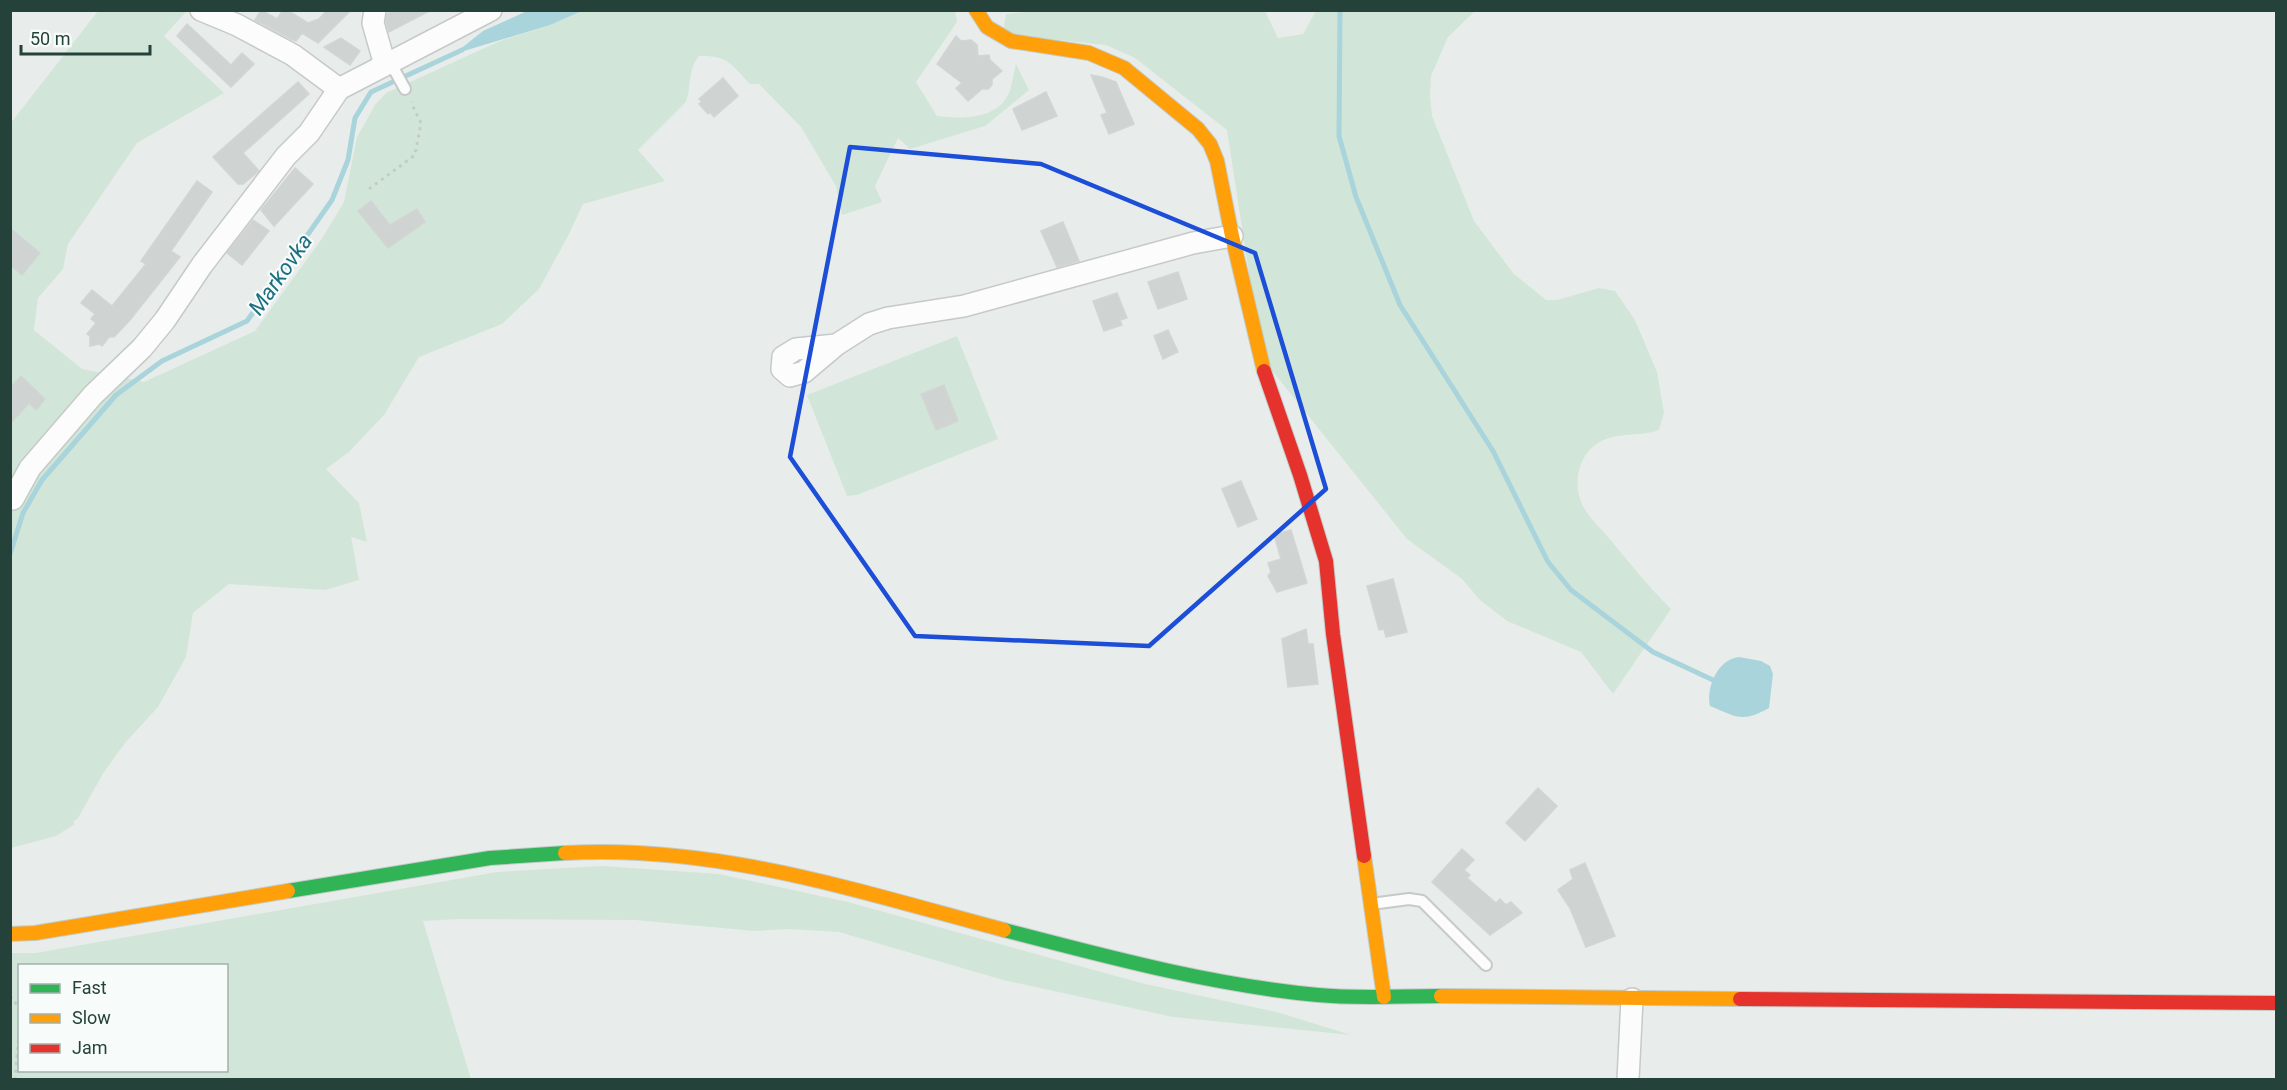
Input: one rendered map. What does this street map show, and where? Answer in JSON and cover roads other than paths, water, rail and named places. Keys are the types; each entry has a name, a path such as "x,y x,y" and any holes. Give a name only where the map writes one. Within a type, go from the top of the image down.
{"main road":[{"path":"976,10 987,27 1011,41 1089,53 1124,68 1198,129 1210,144 1217,161 1260,359 1300,475 1326,561 1333,634 1384,997"},
{"path":"10,934 35,933 490,858 571,853 632,853 700,857 781,871 1092,953 1223,983 1320,995 2277,1003"}],"street":[{"path":"201,10 237,25 293,56 339,89"},
{"path":"375,10 373,23 390,67"},
{"path":"13,499 30,468 93,395 142,348 165,320 202,265 286,156 309,133 339,89 390,67 491,10"},
{"path":"836,345 869,324 888,318 964,306 1193,243 1232,236"},
{"path":"1628,1080 1632,999"}],"lane":[{"path":"390,67 405,89"},
{"path":"1371,904 1409,899 1422,901 1486,965"}],"water":[{"path":"527,11 582,11 550,25 454,54 483,31"},
{"path":"1739,657 1761,661 1770,666 1773,674 1769,708 1752,716 1739,717 1710,706 1710,691 1715,675 1725,663"}],"waterway":[{"path":"1340,10 1339,136 1356,197 1400,305 1493,451 1548,562 1571,590 1653,652 1713,680"},
{"name":"Markovka","path":"10,554 23,513 42,480 116,395 162,361 247,321 332,200 348,160 355,118 371,92 462,50"}]}
